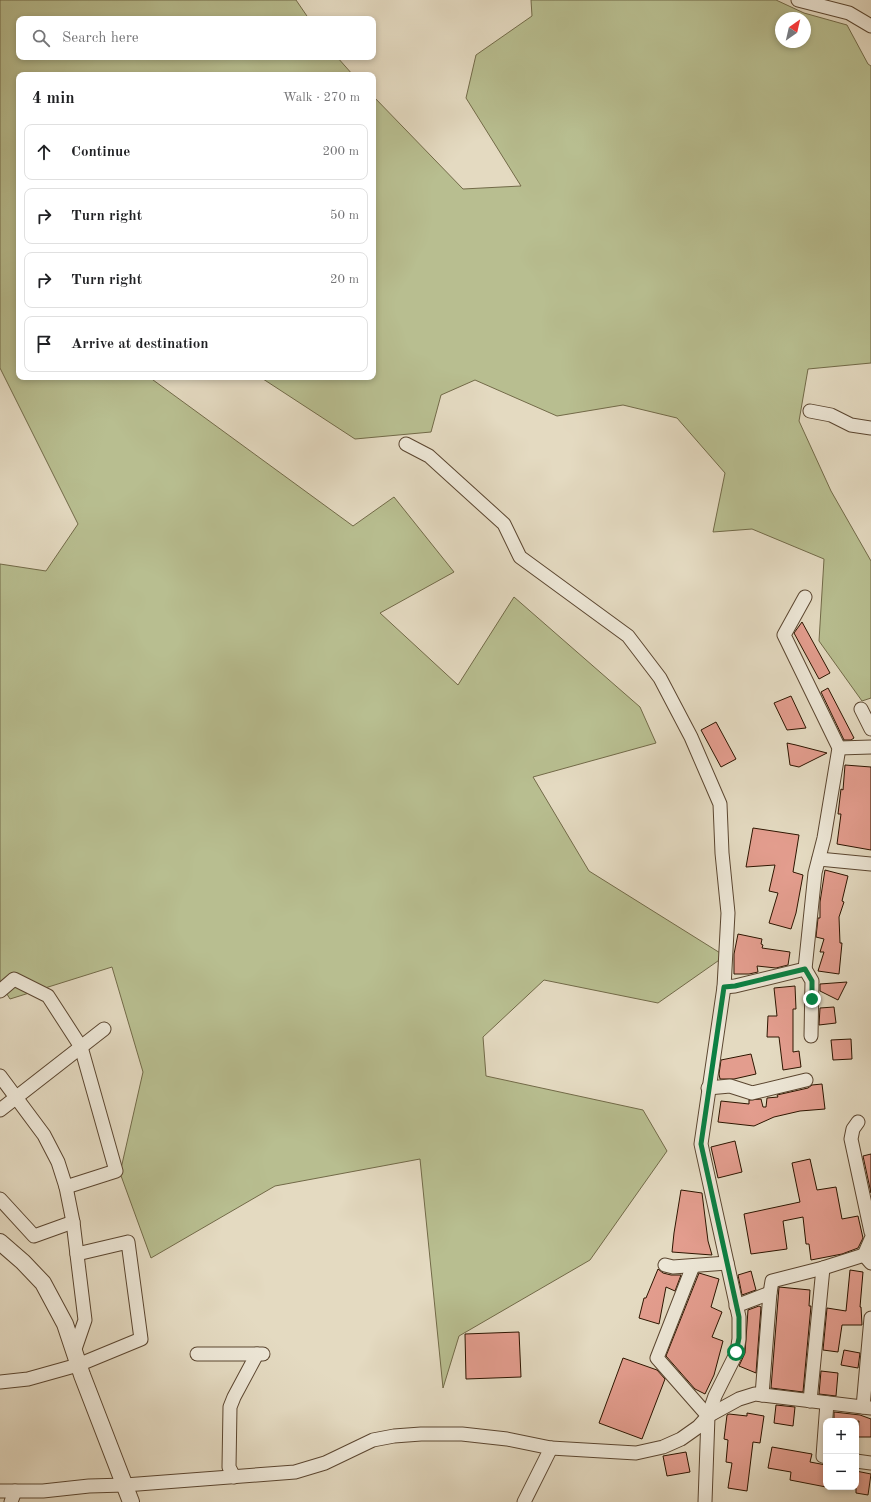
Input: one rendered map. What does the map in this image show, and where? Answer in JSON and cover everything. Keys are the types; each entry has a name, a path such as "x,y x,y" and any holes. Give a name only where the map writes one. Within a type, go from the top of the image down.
{"street":[{"path":"798,0 849,13 871,26"},
{"path":"810,410 831,415 851,425 871,428"},
{"path":"406,444 429,456 504,524 520,557 628,636 660,678 691,737 720,804 722,853 728,913 724,987 701,1144 739,1317 739,1338 736,1352 720,1385 708,1416 705,1502"},
{"path":"805,597 784,635 839,748 824,838 816,873 805,969 812,981 811,1036"},
{"path":"861,709 871,729"},
{"path":"839,748 871,747"},
{"path":"819,859 871,864"},
{"path":"724,987 735,986 805,969"},
{"path":"0,991 14,979 48,996 81,1047 116,1171 66,1188"},
{"path":"0,1110 104,1029"},
{"path":"0,1076 44,1135 58,1162 66,1188 73,1222 85,1320 76,1359"},
{"path":"708,1088 730,1086 752,1093 806,1080"},
{"path":"858,1122 853,1129 851,1138 871,1232"},
{"path":"0,1198 34,1236 73,1222"},
{"path":"762,1394 772,1281 867,1259 871,1239"},
{"path":"0,1242 23,1262 43,1283 65,1324 76,1359 131,1502"},
{"path":"0,1382 28,1379 76,1359 141,1340 128,1242 77,1254"},
{"path":"665,1265 673,1267 727,1263"},
{"path":"693,1266 657,1358 708,1416"},
{"path":"810,1401 824,1268"},
{"path":"736,1306 770,1293"},
{"path":"0,1491 13,1497 43,1491 89,1486 125,1485 295,1472 325,1463 372,1440 394,1436 422,1434 462,1434 507,1439 551,1448 636,1453 663,1447 681,1439 698,1427 708,1416 739,1399 755,1394 867,1407 871,1318"},
{"path":"197,1354 260,1354 234,1397 230,1407 229,1467 234,1477"},
{"path":"720,1385 727,1396 739,1399"},
{"path":"823,1454 827,1403"},
{"path":"524,1502 551,1448"},
{"path":"859,1462 871,1464"}],"green space":[{"path":"0,0 296,0 307,16 16,16 16,60 340,60 350,72 16,72 16,380 153,380 353,526 394,497 454,572 380,613 458,685 514,597 640,707 656,743 533,777 589,871 725,956 658,1003 544,980 483,1037 486,1076 643,1110 667,1151 590,1260 459,1336 443,1388 420,1159 275,1186 151,1258 120,1173 143,1072 112,967 10,999 0,983 0,564 46,571 78,524 0,368"},
{"path":"531,0 776,0 802,12 775,12 775,48 811,48 811,15 847,25 868,64 871,66 871,363 808,369 799,421 831,491 871,561 871,698 862,701 819,641 824,559 752,529 713,532 725,473 677,418 623,405 557,416 475,380 441,395 431,432 355,439 265,380 376,380 376,99 463,189 521,186 466,98 476,55 532,16"}],"building":[{"path":"802,622 830,673 819,679 794,633"},
{"path":"828,688 854,738 851,740 844,740 821,692"},
{"path":"791,696 806,728 787,730 774,703"},
{"path":"716,722 736,759 721,767 701,730"},
{"path":"787,743 827,753 799,767 790,765"},
{"path":"845,765 871,767 871,850 837,844 841,814 838,814 841,789 843,790"},
{"path":"753,828 799,835 793,872 803,875 796,913 791,929 769,923 778,893 769,891 775,865 746,867"},
{"path":"825,870 848,876 842,901 844,902 839,917 840,943 842,943 839,974 818,971 824,952 820,952 824,939 816,937 818,918 820,918 820,902"},
{"path":"738,934 762,939 762,948 790,952 788,965 776,968 757,966 758,972 749,974 734,974 734,954"},
{"path":"847,982 838,1000 820,991 820,984"},
{"path":"795,986 796,1009 793,1009 793,1052 799,1051 801,1067 783,1070 779,1037 767,1037 768,1016 777,1016 774,988"},
{"path":"834,1007 836,1023 819,1025 820,1008"},
{"path":"851,1039 852,1059 833,1060 831,1040"},
{"path":"751,1054 756,1074 734,1079 720,1079 719,1074 721,1060"},
{"path":"822,1084 825,1109 800,1111 774,1117 754,1126 718,1122 721,1101 749,1104 749,1100 761,1099 763,1107 766,1107 767,1098 778,1097 777,1095 808,1088 812,1085"},
{"path":"735,1141 742,1172 718,1178 711,1147"},
{"path":"871,1154 871,1193 863,1156"},
{"path":"810,1159 817,1190 836,1187 842,1219 858,1216 863,1238 858,1248 842,1254 811,1260 809,1244 806,1244 803,1217 783,1221 787,1249 751,1254 744,1214 800,1202 792,1163"},
{"path":"681,1190 702,1193 708,1241 712,1255 672,1252"},
{"path":"658,1269 663,1273 681,1275 675,1291 666,1287 659,1324 639,1318 644,1298 646,1298"},
{"path":"850,1270 863,1272 860,1307 862,1325 842,1325 838,1352 823,1350 827,1308 846,1311"},
{"path":"751,1271 756,1290 742,1295 738,1275"},
{"path":"699,1273 719,1279 711,1307 722,1312 712,1337 723,1341 714,1375 705,1394 695,1389 666,1356"},
{"path":"779,1287 810,1290 809,1306 811,1306 803,1392 771,1388"},
{"path":"759,1306 761,1307 756,1373 739,1366 745,1353 748,1310"},
{"path":"519,1332 521,1377 466,1379 465,1334"},
{"path":"844,1350 860,1353 858,1368 841,1365"},
{"path":"623,1358 657,1370 665,1379 642,1439 599,1423"},
{"path":"821,1371 838,1373 836,1396 819,1394"},
{"path":"776,1405 795,1407 793,1426 774,1423"},
{"path":"834,1412 860,1415 871,1419 871,1437 859,1437 859,1418 834,1418"},
{"path":"747,1413 764,1416 760,1443 753,1442 747,1491 728,1488 732,1463 726,1462 728,1440 724,1439 727,1415 747,1416"},
{"path":"772,1447 812,1454 810,1462 823,1464 823,1486 790,1480 791,1472 768,1468"},
{"path":"686,1452 690,1472 667,1476 663,1456"},
{"path":"859,1472 871,1474 868,1495 856,1493 856,1490 859,1490"}],"route":[{"path":"736,1352 739,1338 739,1317 701,1144 724,987 735,986 805,969 812,981 812,999"}]}
